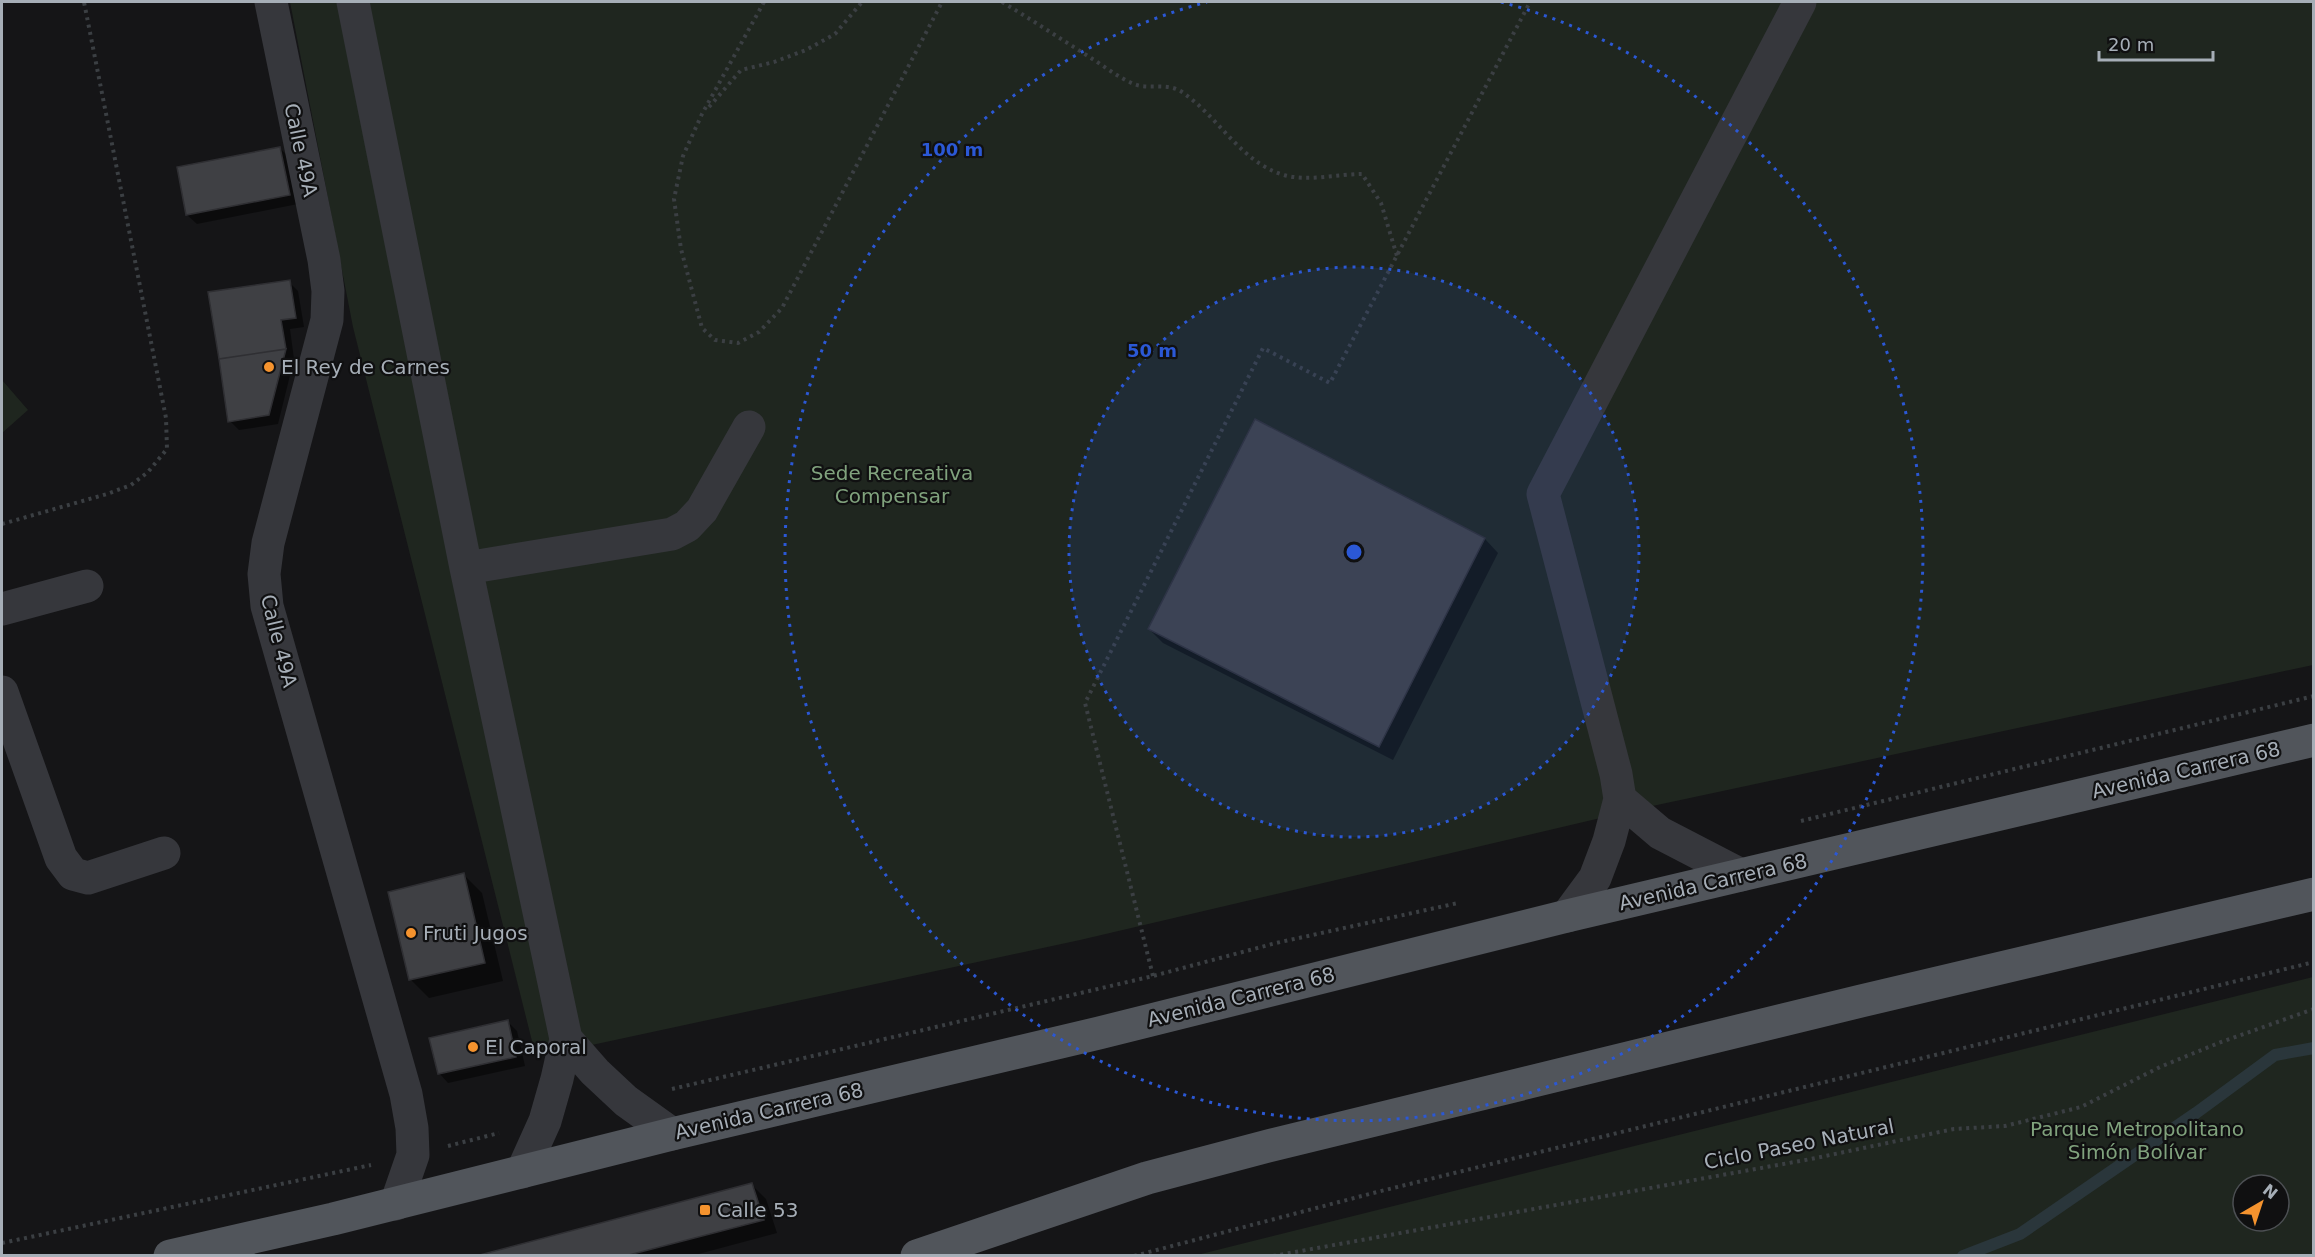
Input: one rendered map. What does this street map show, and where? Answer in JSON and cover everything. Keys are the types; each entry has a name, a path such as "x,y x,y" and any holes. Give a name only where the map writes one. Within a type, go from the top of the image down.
{"main road":[{"name":"Avenida Carrera 68","path":"170,1256 396,1204 672,1134 1099,1033 1567,916 2313,740"},
{"path":"917,1256 1147,1178 1272,1145 2313,894"}],"street":[{"name":"Calle 49A","path":"271,2 324,260 328,291 327,320 268,543 264,574 267,606 406,1094 412,1128 413,1155 396,1204"},
{"path":"353,2 466,568 566,1039 558,1079 545,1121 522,1172"},
{"path":"1567,916 1595,878 1609,841 1620,799 1616,774 1543,494 1800,2"},
{"path":"466,568 672,534 687,526 702,510 749,427"},
{"path":"2,609 87,586"},
{"path":"2,692 61,858 73,874 88,878 164,853"},
{"path":"1620,799 1659,833 1741,875"},
{"path":"566,1039 595,1072 626,1101 672,1134"}],"path":[{"path":"2,524 131,485 148,472 167,449 166,418 84,2"},
{"path":"764,2 702,114 683,156 674,199 681,249 702,328 715,339 738,343 759,332 782,308 942,2"},
{"path":"702,114 741,70 774,62 806,50 835,34 862,2"},
{"path":"1002,2 1135,85 1162,85 1181,91 1221,126 1236,145 1254,160 1285,175 1313,177 1362,174 1381,203 1397,256"},
{"path":"1153,976 1085,703 1263,348 1330,383 1530,2"},
{"path":"1797,822 2313,696"},
{"path":"626,1101 1153,976 1276,943 1458,903"},
{"path":"1134,1256 1377,1192 2313,962"},
{"name":"Ciclo Paseo Natural","path":"1273,1256 1811,1159 1954,1129 2005,1126 2081,1107 2160,1067 2313,1009"},
{"path":"2,1243 354,1169 545,1121"}],"green space":[{"name":"Sede Recreativa Compensar","path":"290,2 2313,2 2313,665 1643,808 1080,940 536,1057 353,327"},
{"path":"2,380 28,410 2,433"},
{"name":"Parque Metropolitano Simón Bolívar","path":"2313,977 2313,1255 1197,1255"}],"building":[{"path":"280,147 290,195 186,215 177,167"},
{"path":"290,280 296,318 281,320 286,349 219,359 208,292"},
{"path":"286,349 269,415 228,422 219,359"},
{"path":"1255,419 1485,538 1379,747 1148,629"},
{"path":"464,873 485,963 409,980 388,892"},
{"name":"El Caporal","path":"508,1020 516,1057 438,1074 429,1038"},
{"name":"Calle 53","path":"752,1183 764,1220 625,1256 476,1256"}],"waterway":[{"path":"1963,1256 2020,1234 2196,1113 2275,1055 2314,1048"}],"place":[{"name":"El Rey de Carnes","path":"269,367"},
{"name":"Fruti Jugos","path":"411,933"},
{"name":"El Caporal","path":"473,1047"},
{"name":"Calle 53","path":"705,1210"}]}
